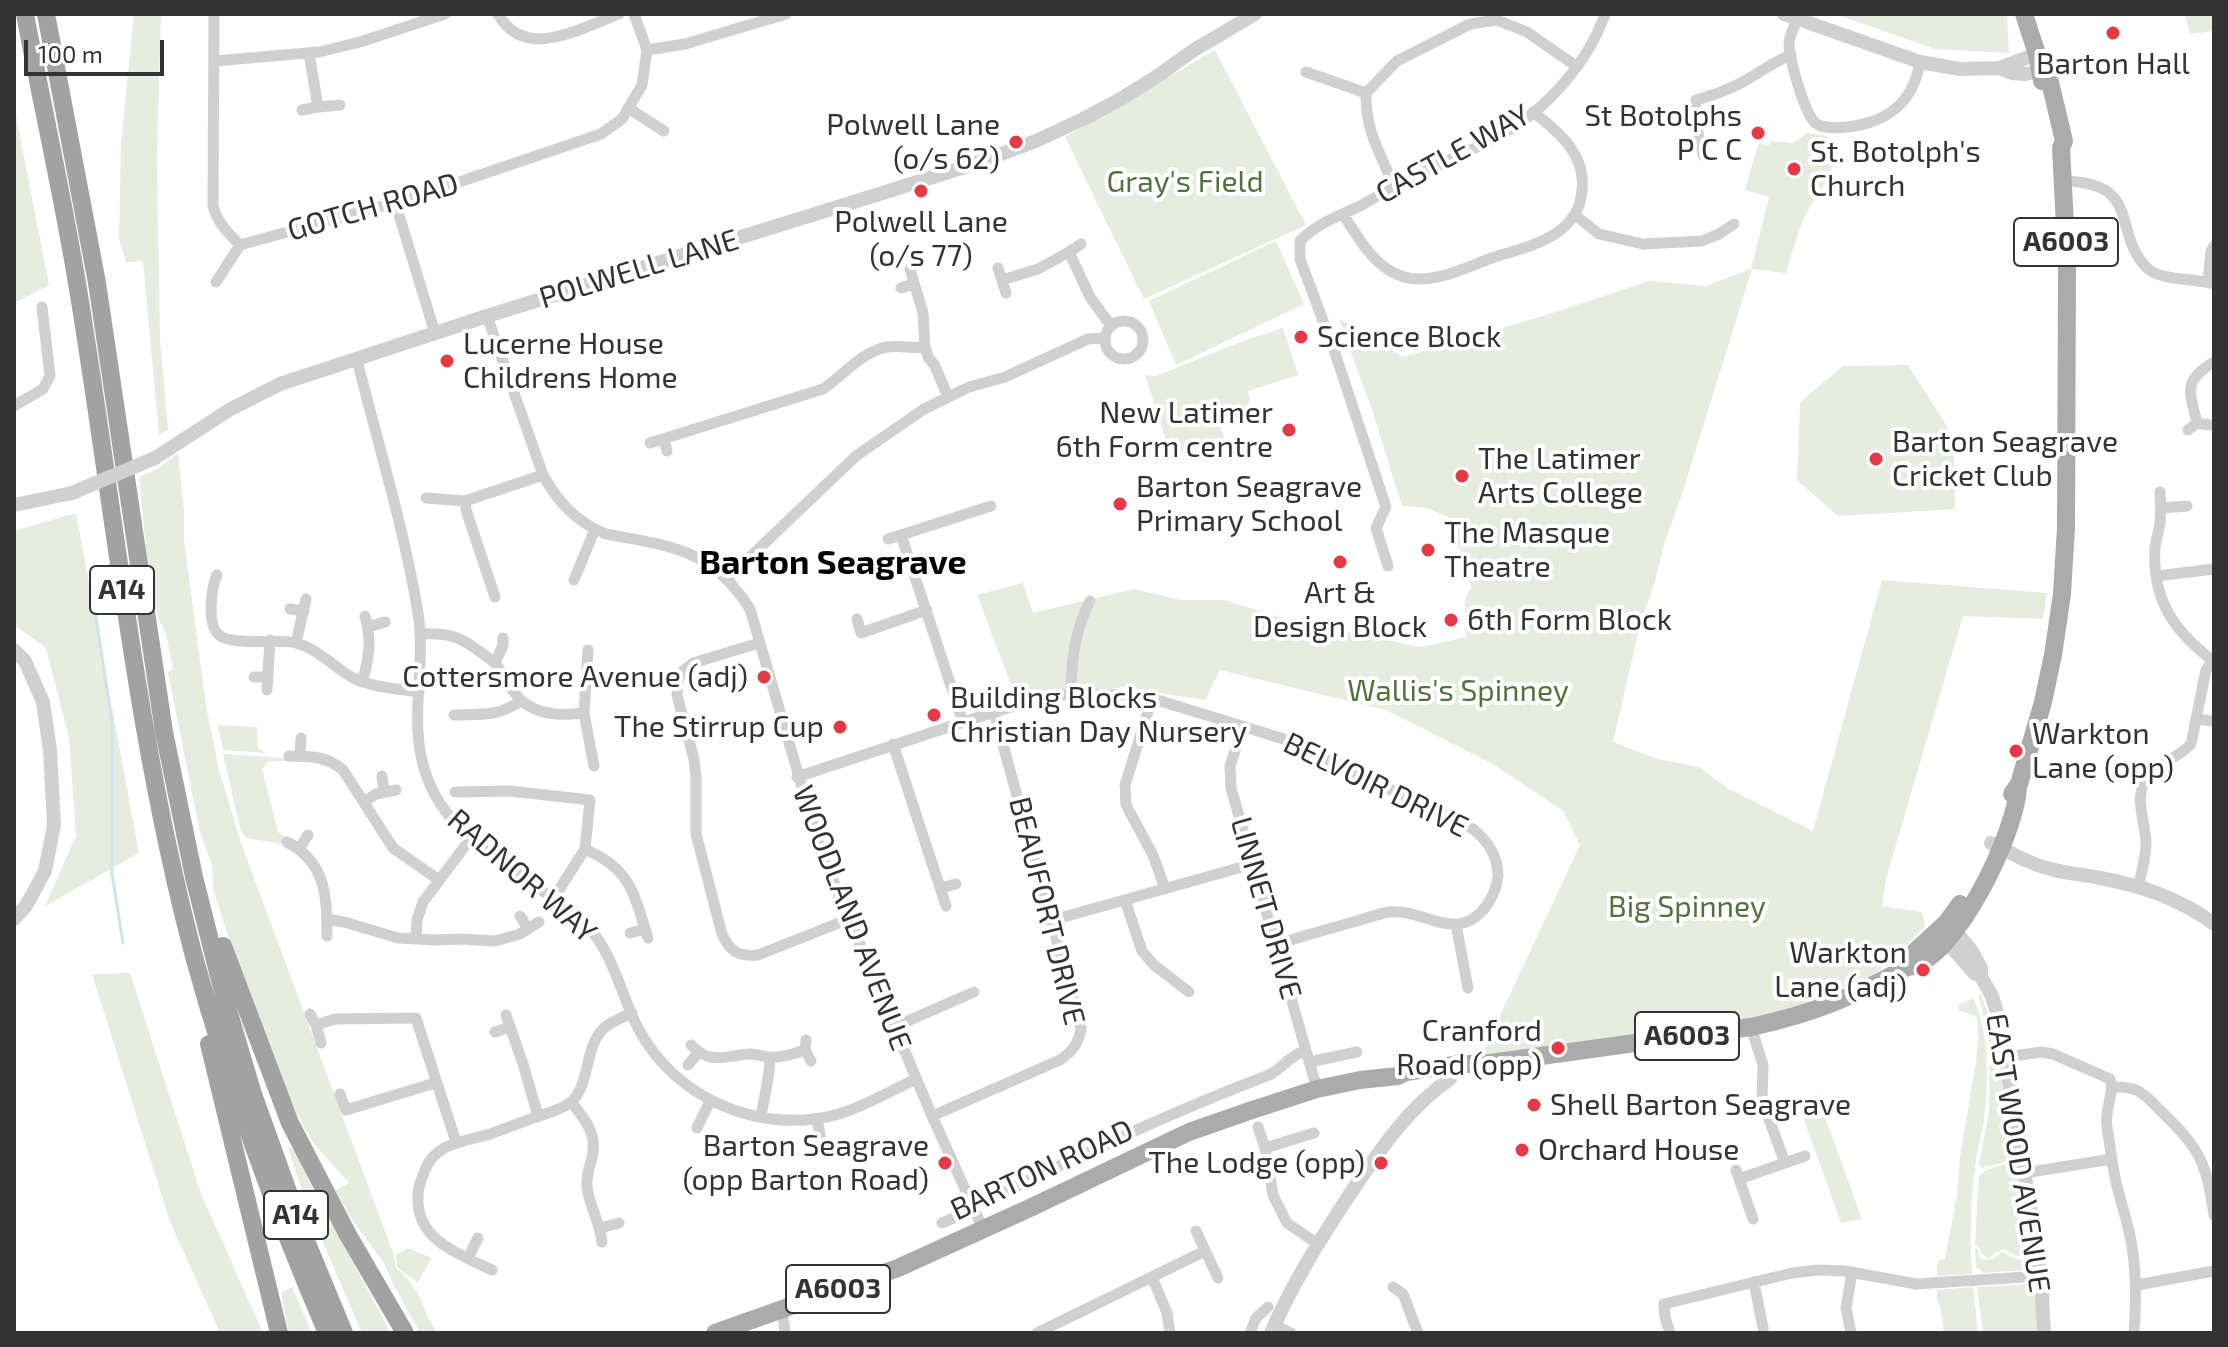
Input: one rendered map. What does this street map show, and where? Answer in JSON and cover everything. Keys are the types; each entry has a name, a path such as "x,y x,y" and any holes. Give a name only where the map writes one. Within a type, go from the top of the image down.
{"highway":[{"name":"A14","path":"25,14 78,288 124,610 166,839 195,959 263,1173 294,1257 327,1333"},
{"name":"A14","path":"46,14 97,283 164,732 194,877 225,1000 258,1109 304,1236 344,1333"},
{"path":"194,877 214,921 240,997 290,1123 348,1235 405,1333"},
{"path":"195,959 202,1016 279,1333"}],"main road":[{"name":"BARTON ROAD","path":"715,1333 898,1268 1189,1132 1317,1089 1398,1076 1406,1072 1440,1078 1460,1064 1483,1064 1786,1020 1849,998 1907,967 1909,957 1946,932 1996,845 2018,785 2043,702 2062,594 2067,264 2061,148 2064,141 2049,78 2039,62 2024,14"}],"street":[{"path":"214,14 213,206 223,229 240,245 216,282"},
{"path":"214,61 309,53 360,42 445,14"},
{"path":"498,14 511,32 540,40 556,38 619,14"},
{"path":"634,14 647,50 685,44 786,14"},
{"name":"CASTLE WAY","path":"1388,566 1376,528 1386,507 1300,259 1300,241 1308,233 1394,186 1506,132 1533,112 1552,96 1576,66 1599,31 1605,14"},
{"name":"POLWELL LANE","path":"14,505 72,493 155,458 229,410 280,384 977,163 1036,141 1119,100 1246,16"},
{"path":"1920,62 1914,86 1889,115 1863,125 1825,127 1815,124 1809,116 1791,55 1790,17 1920,62 1960,69 1999,68 2039,62"},
{"path":"1394,186 1371,136 1365,111 1366,93 1397,61 1470,24 1497,20 1527,32 1576,66"},
{"name":"GOTCH ROAD","path":"240,245 395,202 601,134 622,119 642,85 647,50"},
{"path":"309,53 318,107"},
{"path":"1703,155 1694,115 1696,100 1741,83 1791,55"},
{"path":"1306,72 1366,93"},
{"path":"302,110 340,105"},
{"path":"628,108 664,131"},
{"path":"1343,214 1381,266 1418,280 1442,276 1541,242 1559,231 1575,215 1584,175 1575,153 1550,125 1533,112"},
{"path":"2064,181 2087,182 2105,189 2124,213 2136,252 2152,271 2161,275 2211,283 2211,251 2214,246"},
{"path":"395,202 435,333"},
{"path":"1575,215 1599,234 1643,244 1702,241 1734,224"},
{"path":"1002,280 1038,269 1081,244"},
{"path":"1069,252 1090,297 1111,326"},
{"path":"998,268 1006,293"},
{"path":"910,269 923,313 925,347 948,397"},
{"path":"901,288 914,284"},
{"path":"14,406 43,389 50,376 42,307"},
{"path":"487,316 543,475 554,496 582,523 595,529 574,579"},
{"path":"1122,321 1138,326 1143,335 1140,350 1132,358 1119,358 1109,351 1105,338 1111,326 1122,321"},
{"path":"727,579 856,456 924,409 969,387 1005,377 1088,339 1105,338"},
{"path":"650,443 665,445 823,389 870,352 886,347 925,347"},
{"name":"RADNOR WAY","path":"357,360 412,581 421,663 417,739 429,783 453,822 483,849 591,930 604,950 650,1048 664,1067 710,1101 761,1117 791,1120 817,1118 840,1113 916,1079"},
{"path":"2198,426 2191,389 2193,379 2214,362"},
{"path":"426,498 465,501 543,475"},
{"path":"2138,886 2146,840 2140,795 2143,782 2159,765 2183,753 2191,744 2206,670 2213,659 2182,634 2169,616 2158,588 2156,543 2160,492"},
{"path":"465,501 484,586 495,597"},
{"path":"2161,508 2187,506"},
{"path":"888,539 984,512"},
{"name":"WOODLAND AVENUE","path":"595,529 682,550 707,562 739,591 750,609 821,852 983,1229"},
{"path":"901,535 963,722"},
{"path":"2157,576 2214,569"},
{"path":"217,575 211,589 213,626 218,635 229,640 296,643 322,655 362,682 419,692"},
{"path":"1071,694 1071,668 1079,624 1090,601"},
{"path":"290,609 305,605 296,643"},
{"path":"861,633 927,610"},
{"path":"857,619 865,646"},
{"path":"362,682 369,660 367,621 385,622"},
{"path":"420,634 441,633 462,639 495,663 521,701 531,708 546,713 584,713"},
{"path":"495,663 503,638"},
{"path":"267,690 270,640"},
{"path":"759,643 693,663 678,680 677,695 695,768 696,834 722,934 735,954 758,955 849,919"},
{"path":"14,650 25,661 43,702 50,750 54,825 45,871 26,906 14,919"},
{"path":"588,650 584,713 594,766"},
{"path":"254,677 268,677"},
{"name":"BELVOIR DRIVE","path":"797,777 1045,697 1071,694 1141,695 1287,740 1473,829 1484,838 1496,858 1495,891 1475,917 1456,924"},
{"path":"1152,699 1125,785 1126,805 1153,855 1165,889"},
{"path":"461,712 498,714 521,701"},
{"name":"BEAUFORT DRIVE","path":"932,1116 1060,1060 1072,1052 1081,1029 994,712"},
{"path":"2196,719 2214,721"},
{"name":"LINNET DRIVE","path":"1243,726 1233,753 1230,777 1317,1089"},
{"path":"301,738 294,756 334,762 343,770 393,848 439,880"},
{"path":"893,744 946,906"},
{"path":"364,802 390,791 382,776"},
{"path":"553,899 585,849 590,786"},
{"path":"463,795 510,791 590,800"},
{"path":"299,849 308,835"},
{"path":"416,938 417,920 423,902 471,838"},
{"path":"287,842 299,849 318,872 324,886 327,936"},
{"path":"1996,845 2048,869 2138,886 2171,897 2214,924"},
{"path":"585,849 611,863 623,875 647,933 630,933"},
{"path":"1053,920 1253,864"},
{"path":"940,888 956,884"},
{"path":"1125,900 1142,951 1154,965 1189,992"},
{"path":"1276,944 1390,912 1414,915 1446,925 1456,924 1468,988"},
{"path":"520,916 528,929"},
{"path":"327,919 398,938 495,941 520,934 539,922"},
{"name":"EAST WOOD AVENUE","path":"1946,932 1974,973 1981,977 1997,1010 2041,1276 2044,1333"},
{"path":"894,1027 974,992"},
{"path":"321,1043 313,1020 416,1018 430,1013"},
{"path":"492,1270 439,1243 425,1227 418,1205 418,1190 428,1163 441,1149 456,1142 487,1135 571,1102 579,1090 597,1036 610,1024 632,1013"},
{"path":"416,1018 456,1142"},
{"path":"495,1032 508,1021 538,1116"},
{"path":"1751,1027 1763,1065 1762,1100 1785,1163"},
{"path":"688,1065 695,1049 713,1058 728,1059 754,1054 770,1057 807,1050"},
{"name":"BARTON ROAD","path":"997,1196 1138,1128 1269,1075 1294,1054 1307,1057 1357,1052"},
{"path":"2007,1057 2041,1052 2053,1054 2107,1077 2112,1087 2106,1113 2137,1285 2134,1333"},
{"path":"761,1117 770,1057"},
{"path":"1272,1330 1318,1244 1390,1137 1440,1078"},
{"path":"340,1094 346,1110 435,1083"},
{"path":"2112,1087 2137,1089 2191,1141 2208,1176 2214,1215"},
{"path":"697,1128 710,1101"},
{"path":"571,1102 594,1137 587,1186 602,1242"},
{"path":"817,1118 822,1146"},
{"path":"1258,1127 1273,1195 1287,1223 1318,1244"},
{"path":"1265,1148 1314,1133"},
{"path":"1753,1219 1738,1175 1805,1156"},
{"path":"2024,1173 2112,1159"},
{"path":"942,1223 974,1209"},
{"path":"600,1228 619,1223"},
{"path":"1196,1231 1218,1278"},
{"path":"468,1258 478,1238"},
{"path":"1037,1333 1205,1251"},
{"path":"1670,1333 1664,1304 1792,1273 1818,1270 1852,1272 1916,1284 2041,1276"},
{"path":"2137,1285 2214,1271"},
{"path":"1851,1333 1846,1308 1852,1272"},
{"path":"1152,1277 1167,1313 1170,1333"},
{"path":"1754,1282 1764,1333"},
{"path":"1393,1287 1403,1294 1418,1333"},
{"path":"1268,1307 1256,1318 1251,1329 1291,1333"},
{"path":"782,1309 785,1333"}],"green space":[{"path":"134,14 161,14 157,158 160,339 168,430 159,435 143,261 126,262 119,238 121,145"},
{"path":"1835,14 2007,14 2009,53 1935,49"},
{"path":"2185,14 2214,14 2214,31 2190,34"},
{"name":"Gray's Field","path":"1215,50 1306,225 1144,299 1065,137"},
{"path":"14,105 49,285 14,303"},
{"path":"1807,133 1827,136 1832,147 1832,167 1807,212 1786,273 1752,269 1641,621 1613,742 1658,759 1699,767 1729,789 1813,831 1882,580 2047,593 2043,619 1963,616 1886,879 1882,906 1922,912 1925,926 1874,975 1778,1015 1485,1057 1484,1050 1580,845 1563,811 1491,763 1386,710 1220,670 1205,700 1123,687 1071,694 1064,690 1016,698 977,595 1023,583 1033,613 1134,589 1180,600 1225,600 1281,618 1421,647 1466,637 1465,599 1471,587 1450,518 1427,508 1402,506 1339,319 1403,357 1649,281 1706,286 1751,269 1769,197 1745,190 1758,144 1769,145 1772,141 1793,143"},
{"path":"1276,241 1304,304 1176,365 1149,301"},
{"path":"1283,328 1298,375 1248,391 1250,402 1245,407 1217,416 1225,440 1171,456 1145,375 1156,376"},
{"name":"Barton Seagrave Cricket Club","path":"1908,365 1954,438 1955,509 1838,516 1797,480 1800,402 1843,366"},
{"path":"178,453 184,540 206,706 219,770 241,843 396,1268 415,1290 438,1333 420,1333 384,1263 335,1190 349,1183 314,1144 297,1114 264,1037 213,888 212,865 200,832 168,673 173,669 166,634 158,618 149,578 139,477 159,468"},
{"path":"76,513 139,853 45,906 76,836 69,738 46,648 14,625 14,531"},
{"path":"218,725 257,727 258,748 266,753 223,750"},
{"path":"223,754 286,758 286,761 269,761 262,769 278,832 287,838 283,844 247,838 241,832"},
{"path":"130,973 201,1194 263,1333 220,1333 169,1219 92,974"},
{"path":"1981,994 1998,1042 1991,1043 1986,1033 1978,996"},
{"path":"1973,998 1983,1027 1987,1078 1972,1194 1972,1274 1937,1276 1937,1265 1945,1259 1957,1194 1978,1039 1977,1017 1959,1010 1958,1005"},
{"path":"1999,1047 2017,1159 1982,1168 1979,1164 1989,1112 1990,1053 1992,1048"},
{"path":"1817,1095 1862,1219 1841,1223 1798,1103"},
{"path":"287,1146 296,1151 391,1333 362,1333 310,1212"},
{"path":"2018,1162 2033,1258 2016,1256 2003,1249 1988,1258 1975,1245 1979,1176 1992,1168"},
{"path":"408,1248 431,1258 418,1283 397,1267 396,1255"},
{"path":"1975,1248 1979,1250 1982,1260 1993,1259 2002,1252 2016,1259 2031,1261 2031,1266 2026,1270 1984,1273 1976,1267"},
{"path":"2029,1284 2035,1288 2039,1333 1983,1333 1977,1287"},
{"path":"292,1287 312,1333 289,1333 281,1293"},
{"path":"1973,1287 1978,1333 1944,1333 1937,1290"}],"waterway":[{"path":"93,597 112,723 112,874 123,943"}],"place":[{"name":"Barton Hall","path":"2113,33"},
{"name":"St Botolphs P C C","path":"1758,133"},
{"name":"Polwell Lane (o/s 62)","path":"1016,142"},
{"name":"St. Botolph's Church","path":"1794,169"},
{"name":"Polwell Lane (o/s 77)","path":"921,191"},
{"name":"Science Block","path":"1301,337"},
{"name":"Lucerne House Childrens Home","path":"447,361"},
{"name":"New Latimer 6th Form centre","path":"1289,430"},
{"name":"Barton Seagrave Cricket Club","path":"1876,459"},
{"name":"The Latimer Arts College","path":"1462,476"},
{"name":"Barton Seagrave Primary School","path":"1120,504"},
{"name":"The Masque Theatre","path":"1428,550"},
{"name":"Art & Design Block","path":"1340,562"},
{"name":"6th Form Block","path":"1451,620"},
{"name":"Cottersmore Avenue (adj)","path":"764,677"},
{"name":"Building Blocks Christian Day Nursery","path":"934,715"},
{"name":"The Stirrup Cup","path":"840,727"},
{"name":"Warkton Lane (opp)","path":"2016,751"},
{"name":"Warkton Lane (adj)","path":"1923,970"},
{"name":"Cranford Road (opp)","path":"1558,1048"},
{"name":"Shell Barton Seagrave","path":"1534,1105"},
{"name":"Orchard House","path":"1522,1150"},
{"name":"Barton Seagrave (opp Barton Road)","path":"945,1163"},
{"name":"The Lodge (opp)","path":"1381,1163"}],"district":[{"name":"Barton Seagrave","path":"833,563"}],"park label":[{"name":"Wallis's Spinney","path":"1458,691"},
{"name":"Big Spinney","path":"1687,907"}]}
